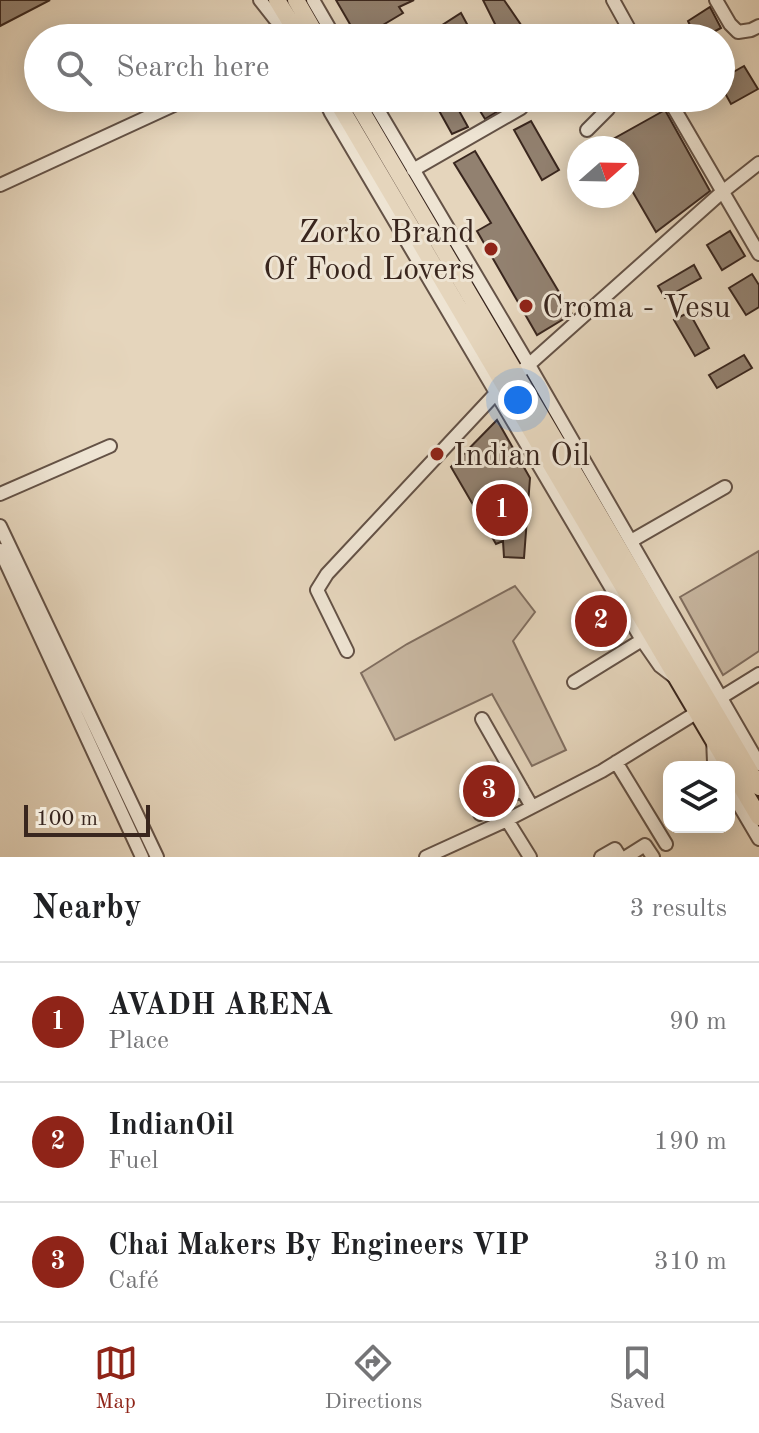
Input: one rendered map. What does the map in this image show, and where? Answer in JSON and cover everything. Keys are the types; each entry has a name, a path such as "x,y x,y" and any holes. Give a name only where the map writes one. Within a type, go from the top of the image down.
{"main road":[{"path":"277,0 292,24"},
{"path":"296,0 310,24"},
{"path":"344,112 512,379 759,787"},
{"path":"362,112 678,679 709,703 713,739 759,817"}],"street":[{"path":"260,0 283,24"},
{"path":"313,0 327,24"},
{"path":"613,0 626,24"},
{"path":"716,0 730,24"},
{"path":"735,29 738,32 759,26"},
{"path":"0,185 159,112"},
{"path":"331,112 512,379 631,541 709,703 759,764"},
{"path":"379,112 413,170 512,379 642,640 660,666 678,679"},
{"path":"413,170 514,112"},
{"path":"587,130 605,112"},
{"path":"676,112 759,254"},
{"path":"347,651 317,590 327,574 512,379 721,193 759,163"},
{"path":"0,494 110,446"},
{"path":"631,541 725,487"},
{"path":"0,526 157,857"},
{"path":"0,550 142,857"},
{"path":"574,682 642,640"},
{"path":"426,857 507,820 616,762 759,674"},
{"path":"482,719 532,807"},
{"path":"713,739 714,761"},
{"path":"616,762 666,844"},
{"path":"480,814 522,789"},
{"path":"735,798 759,839"},
{"path":"507,820 530,857"},
{"path":"626,857 645,845 653,857"},
{"path":"601,857 615,849 620,857"}],"shaded area":[{"path":"759,551 759,651 723,675 680,597"},
{"path":"515,586 535,612 513,641 566,750 532,766 492,694 395,740 361,673 407,644"}],"building":[{"path":"0,0 50,0 0,26"},
{"path":"336,0 414,0 399,7 403,13 385,24 350,24"},
{"path":"483,0 504,0 520,24 495,24"},
{"path":"710,7 719,24 689,24 688,21"},
{"path":"461,13 467,24 444,24"},
{"path":"744,66 758,89 735,102 735,71"},
{"path":"440,112 460,112 468,127 452,134"},
{"path":"481,112 497,112 485,119"},
{"path":"666,112 710,191 656,232 639,203 639,136 618,136"},
{"path":"531,121 559,170 542,180 514,130"},
{"path":"475,151 572,314 537,335 477,231 491,223 454,163"},
{"path":"730,231 745,256 722,270 707,245"},
{"path":"694,265 701,278 665,298 658,286"},
{"path":"752,274 759,285 759,307 746,315 729,288"},
{"path":"689,312 709,348 695,356 674,320"},
{"path":"744,355 752,368 717,388 709,375"},
{"path":"497,420 530,478 524,558 504,557 503,541 496,544 451,467"}],"place":[{"name":"Zorko Brand Of Food Lovers","path":"491,249"},
{"name":"Croma - Vesu","path":"526,306"},
{"name":"Indian Oil","path":"437,454"},
{"name":"AVADH ARENA","path":"502,510"},
{"name":"IndianOil","path":"601,621"},
{"name":"Chai Makers By Engineers VIP","path":"489,791"}]}
